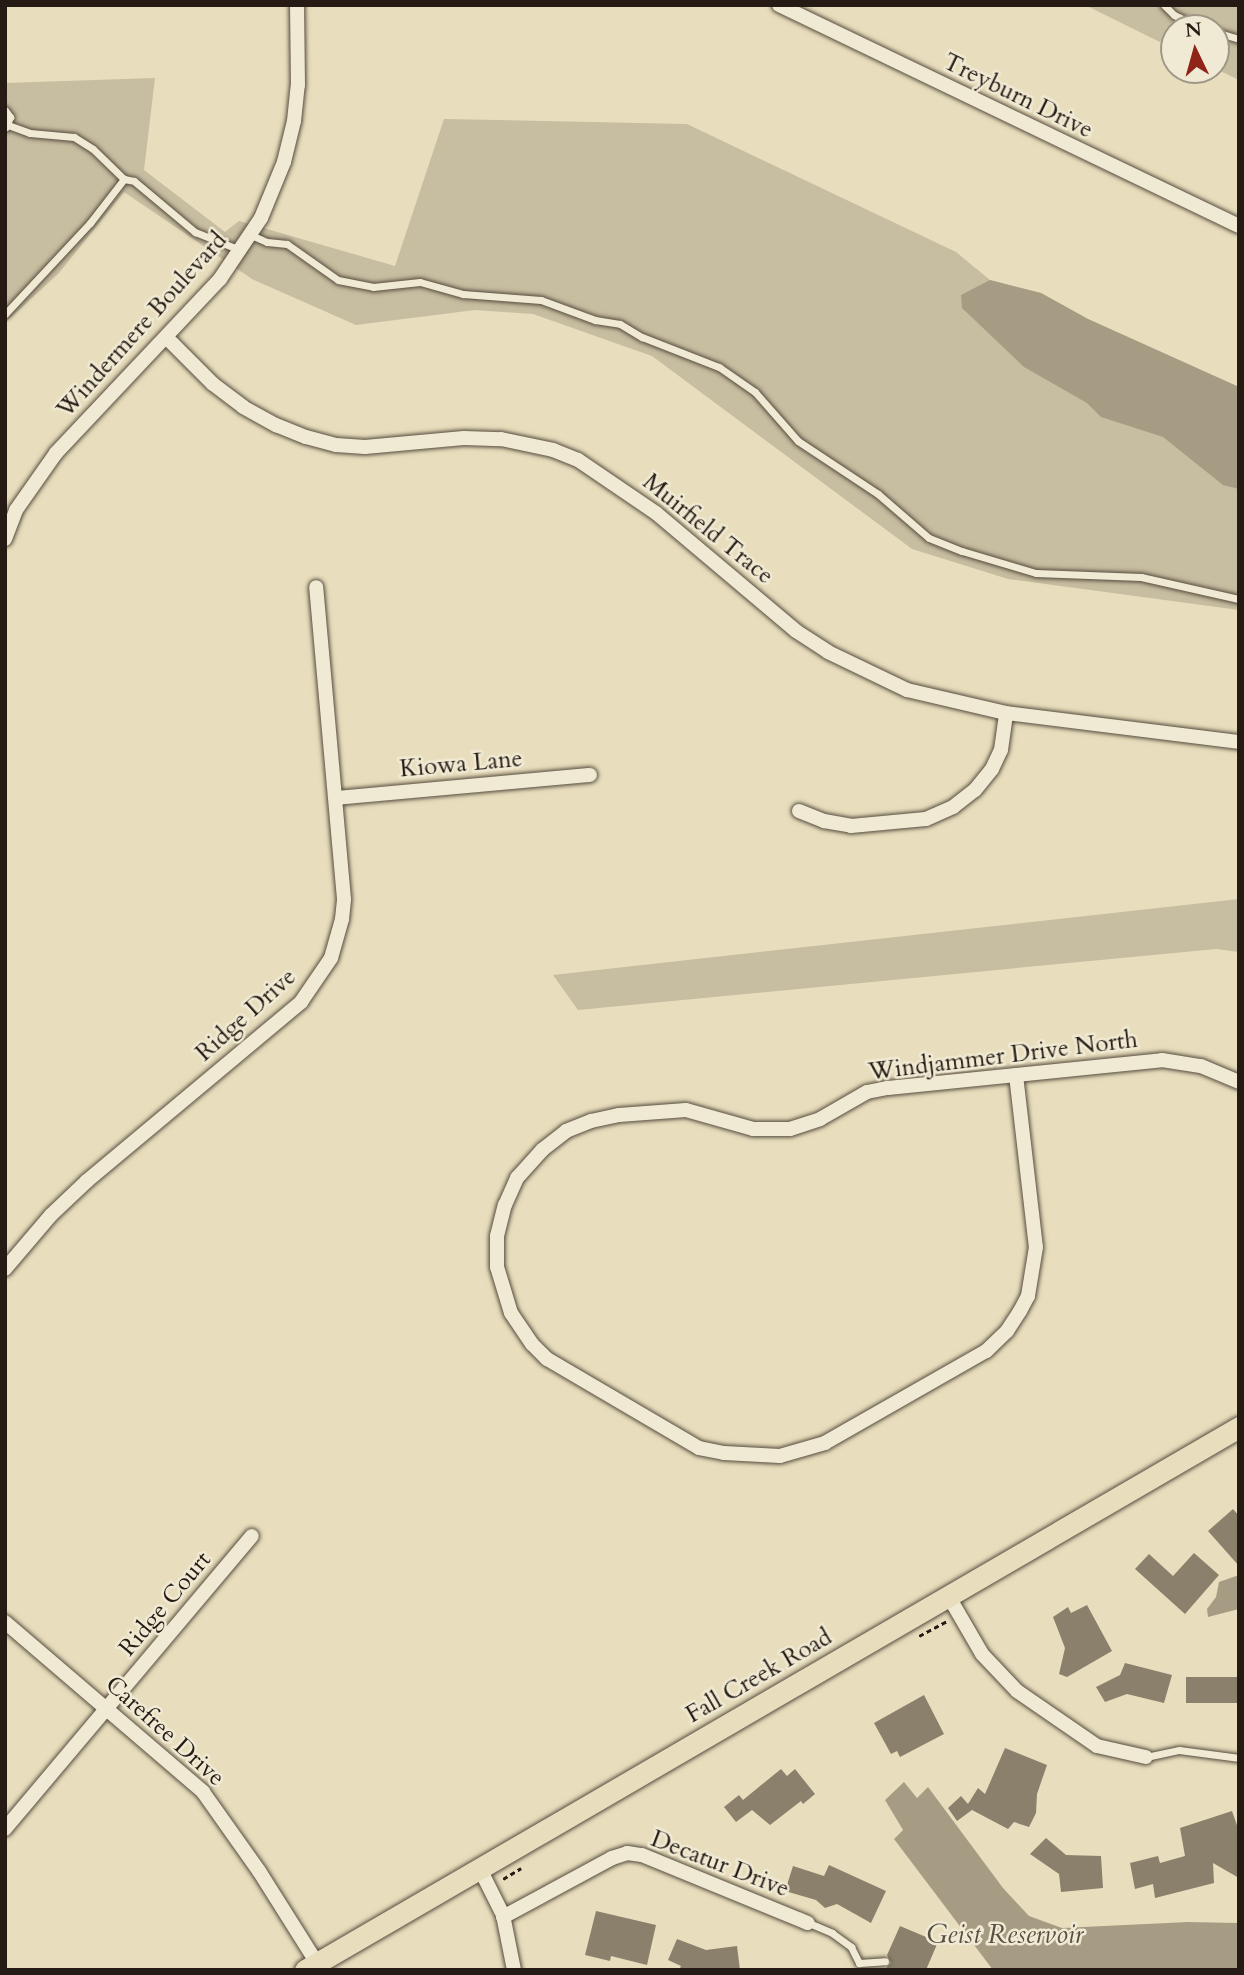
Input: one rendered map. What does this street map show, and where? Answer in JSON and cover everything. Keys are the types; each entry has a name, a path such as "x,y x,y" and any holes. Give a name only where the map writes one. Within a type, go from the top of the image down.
{"main road":[{"name":"Fall Creek Road","path":"311,1966 1239,1427"}],"street":[{"name":"Windermere Boulevard","path":"6,537 16,510 56,453 220,279 251,235 284,162 294,121 298,85 297,5"},
{"name":"Treyburn Drive","path":"779,5 1239,226"},
{"name":"Muirfield Trace","path":"167,338 213,384 243,407 306,437 336,445 365,447 464,438 501,439 542,447 578,460 656,513 796,631 828,652 907,690 1006,713 1239,742"},
{"name":"Ridge Drive","path":"5,1269 51,1215 87,1181 301,1002 331,958 342,919 344,899 316,587"},
{"path":"799,811 824,821 851,826 926,819 953,807 975,790 992,768 1000,750 1006,713"},
{"name":"Kiowa Lane","path":"335,798 590,775"},
{"name":"Windjammer Drive North","path":"1016,1075 1036,1247 1028,1296 1007,1331 986,1352 825,1443 803,1451 755,1457 699,1448 565,1371 532,1344 503,1295 497,1268 497,1236 505,1205 517,1178 542,1150 566,1131 591,1121 673,1109 702,1112 753,1129 790,1129 820,1119 867,1092 1016,1075 1178,1061 1224,1074 1239,1082"},
{"name":"Ridge Court","path":"5,1829 252,1536"},
{"path":"949,1597 982,1654 1017,1691 1097,1746 1146,1757"},
{"name":"Carefree Drive","path":"5,1622 184,1773 210,1800 311,1966"},
{"name":"Decatur Drive","path":"503,1917 612,1858 627,1853 642,1855 808,1923"},
{"path":"479,1867 503,1917 514,1970"}],"lane":[{"path":"5,110 10,117 6,126 30,134 74,137 93,149 124,179 134,181 195,232 241,251"},
{"path":"5,314 90,223 124,179"},
{"path":"251,235 267,242 287,244 338,280 373,288 420,282 463,294 541,300 595,320 620,324 652,342 719,367 755,392 798,441 878,494 929,538 962,551 1036,573 1141,577 1239,599"},
{"path":"1146,1757 1179,1751 1239,1758"},
{"path":"808,1923 832,1933 851,1947 859,1963 885,1961"}],"shaded area":[{"path":"1085,5 1239,5 1239,80 1230,76 1230,14 1160,14 1160,42"},
{"path":"155,78 144,170 225,232 239,221 395,266 444,119 687,124 956,252 990,280 1041,293 1088,319 1239,387 1239,610 1008,579 912,549 652,356 533,314 475,310 356,325 252,279 124,192 59,273 5,323 5,83"},
{"path":"1239,899 1239,952 1216,949 578,1010 553,975"}],"water":[{"path":"990,280 1041,293 1088,319 1239,387 1239,489 1223,485 1163,437 1101,417 1087,403 1024,367 962,308 961,295"},
{"path":"1239,1575 1239,1609 1208,1617 1207,1609 1216,1597 1219,1582"},
{"name":"Geist Reservoir","path":"904,1782 917,1798 928,1787 1003,1888 1029,1916 1062,1928 1188,1922 1239,1923 1239,1970 993,1970 894,1839 903,1830 885,1800"}],"building":[{"path":"1233,1509 1239,1516 1239,1566 1208,1531"},
{"path":"1194,1553 1219,1575 1185,1614 1135,1569 1149,1554 1173,1576"},
{"path":"1087,1605 1112,1651 1067,1677 1059,1674 1065,1648 1053,1617 1068,1607 1071,1613"},
{"path":"1125,1663 1172,1675 1164,1703 1127,1694 1105,1702 1096,1687 1120,1675"},
{"path":"1186,1677 1239,1677 1239,1703 1186,1703"},
{"path":"924,1695 944,1734 900,1757 897,1751 891,1754 874,1723"},
{"path":"1005,1748 1047,1765 1037,1794 1036,1813 1029,1827 1014,1822 1008,1829 972,1810 957,1821 948,1808 961,1796 968,1804 978,1788 985,1794"},
{"path":"781,1769 787,1776 795,1769 815,1794 803,1804 801,1801 770,1825 752,1810 736,1822 724,1807 739,1795 743,1800"},
{"path":"1232,1811 1239,1831 1239,1878 1213,1863 1214,1883 1155,1898 1153,1884 1135,1889 1130,1863 1158,1856 1160,1863 1185,1856 1180,1828"},
{"path":"1046,1838 1066,1855 1101,1856 1103,1888 1061,1892 1059,1874 1030,1854"},
{"path":"829,1865 886,1891 871,1923 837,1904 825,1908 816,1900 785,1891 793,1866 824,1876"},
{"path":"596,1911 656,1925 647,1965 611,1956 610,1961 585,1955"},
{"path":"900,1926 938,1942 926,1970 884,1970 891,1963 887,1955"},
{"path":"677,1939 706,1950 737,1946 740,1970 679,1970 681,1966 668,1960"}]}
